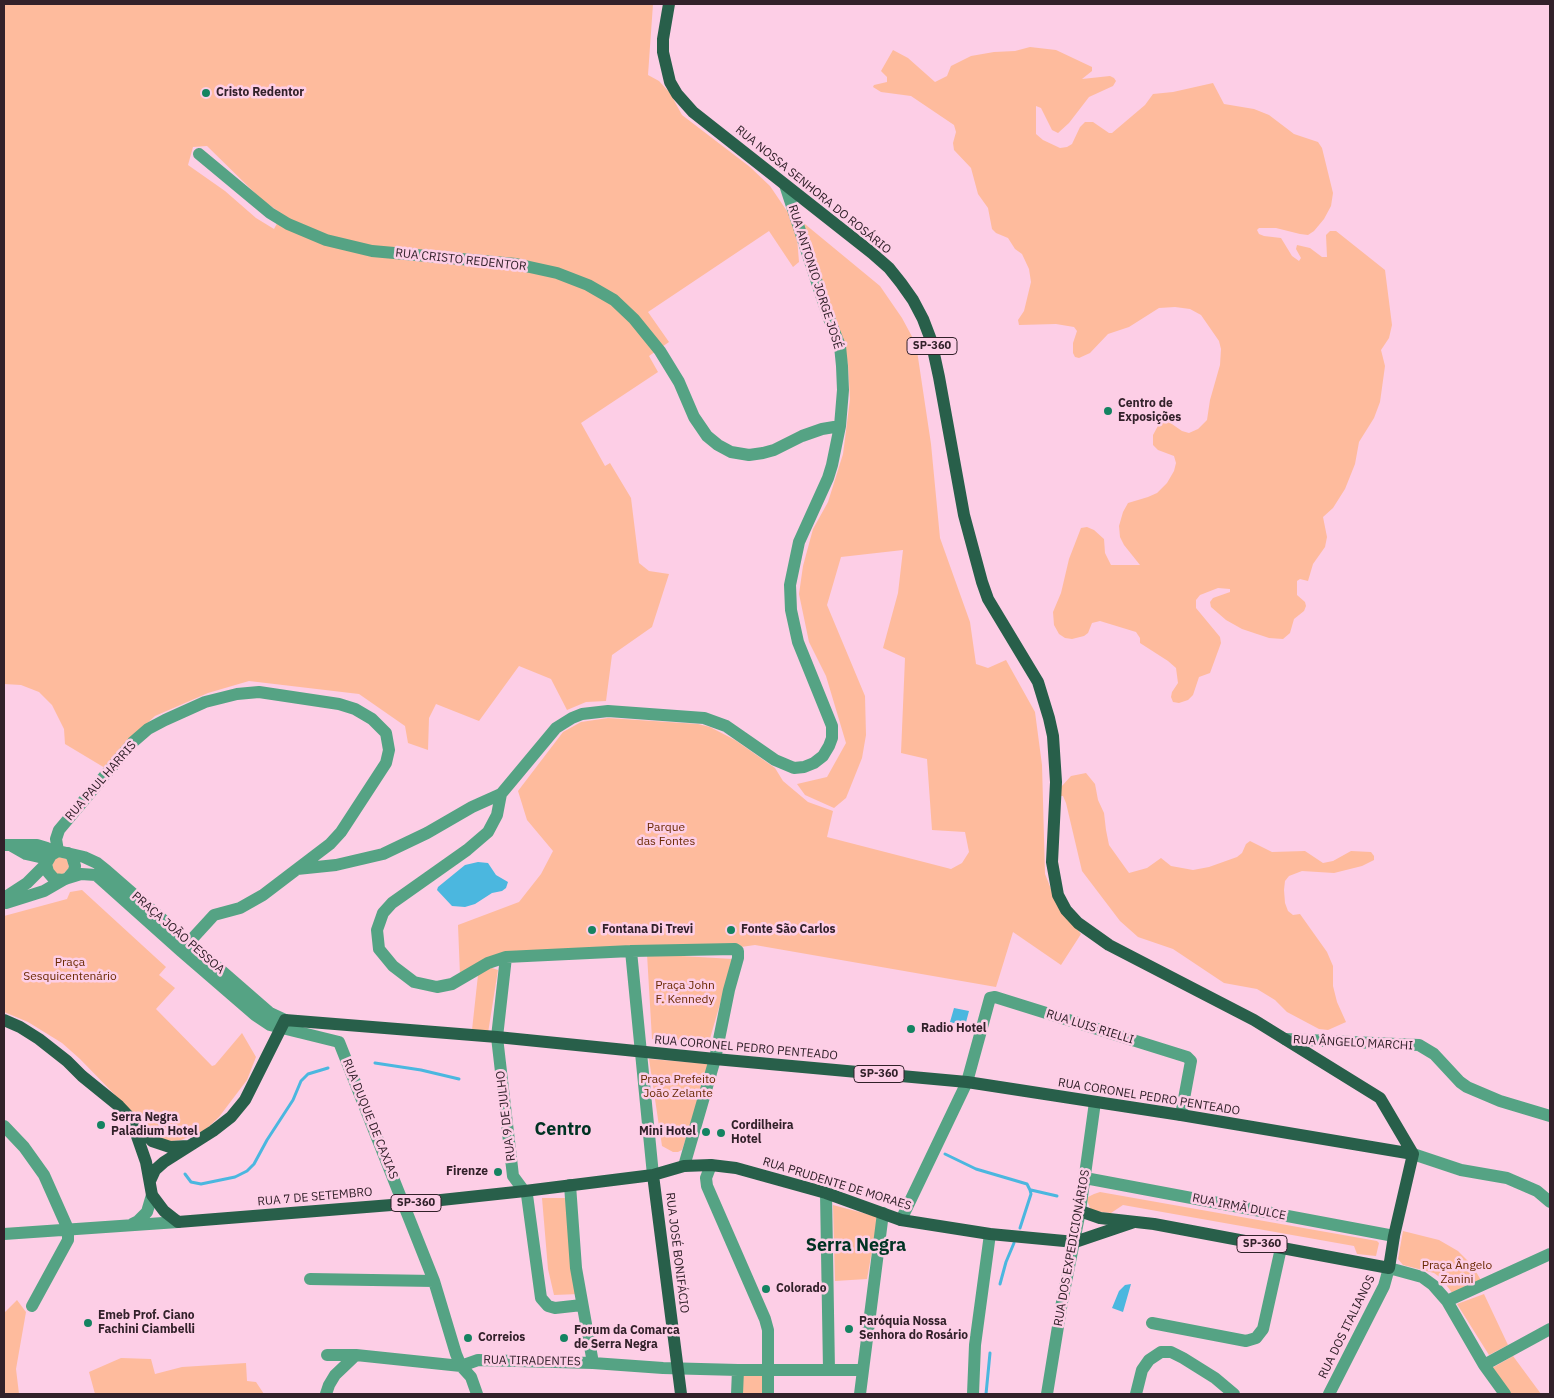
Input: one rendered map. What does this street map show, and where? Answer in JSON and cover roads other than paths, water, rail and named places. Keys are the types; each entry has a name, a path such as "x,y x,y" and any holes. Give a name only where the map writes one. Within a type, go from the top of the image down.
{"main road":[{"name":"RUA NOSSA SENHORA DO ROSÁRIO","path":"669,4 662,39 663,52 670,82 677,94 694,112 872,253 888,268 913,300 923,319 931,340 940,377 964,515 982,582 988,599 1038,682 1049,718 1053,736 1056,782 1052,862 1058,895 1066,910 1078,923 1109,945 1254,1020 1380,1098 1413,1154"},
{"path":"4,1020 39,1039 119,1106 152,1140 170,1147 192,1145"},
{"name":"RUA CORONEL PEDRO PENTEADO","path":"283,1024 341,1024 497,1037 967,1082 1181,1115 1413,1154"},
{"path":"150,1181 155,1170 164,1162 213,1131 231,1117 245,1100 283,1024"},
{"path":"131,1120 146,1162 152,1195 164,1211 178,1222"},
{"name":"RUA DOS ITALIANOS","path":"1389,1268 1394,1236 1413,1154"},
{"name":"SP-360","path":"653,1175 684,1166 711,1165"},
{"name":"RUA PRUDENTE DE MORAES","path":"711,1165 736,1168 826,1193 901,1220 990,1234 1075,1242"},
{"name":"RUA 7 DE SETEMBRO","path":"178,1222 404,1204 653,1175"},
{"name":"RUA JOSÉ BONIFÁCIO","path":"653,1175 681,1394"},
{"path":"1080,1211 1100,1218 1134,1222"},
{"name":"SP-360","path":"1075,1242 1134,1222 1154,1224 1389,1268"}],"street":[{"name":"RUA CRISTO REDENTOR","path":"200,154 270,213 288,224 326,240 372,251 516,264 557,272 588,285 614,300 634,319 660,351 679,382 694,417 707,436 731,452 749,455 762,453 774,450 802,436 822,429 840,426"},
{"name":"RUA ANTONIO JORGE JOSÉ","path":"715,1059 729,990 738,958 738,952 735,950 631,950 506,957 488,963 452,984 437,987 414,982 401,974 379,949 377,939 379,922 383,913 392,903 467,850 488,832 497,816 502,794 556,728 572,718 598,711 692,717 713,721 736,732 775,760 794,768 814,763 823,756 829,746 832,738 832,726 798,642 791,610 790,585 799,542 828,478 840,426 843,390 840,346 825,307 785,185"},
{"name":"RUA PAUL HARRIS","path":"65,879 74,871 75,866 72,856 55,856 56,839 59,830 133,742 165,720 205,702 237,694 259,692 339,704 356,709 372,719 386,733 389,750 381,773 341,832 330,844 297,870"},
{"path":"184,947 214,916 251,903 297,870 336,865 383,854 427,833 472,807 502,794"},
{"path":"7,845 37,845 47,848 55,856"},
{"path":"7,845 26,854 55,856"},
{"path":"26,854 31,866 31,880"},
{"path":"55,856 48,872 54,879 65,879"},
{"path":"4,898 31,880 55,856"},
{"name":"PRAÇA JOÃO PESSOA","path":"55,856 84,856 97,862 255,1015 270,1025 283,1024"},
{"name":"PRAÇA JOÃO PESSOA","path":"65,879 81,874 96,875 184,947"},
{"path":"4,904 44,891 65,879"},
{"path":"631,950 653,1175"},
{"name":"RUA 9 DE JULHO","path":"506,957 497,1037 513,1176 525,1191 528,1199 541,1298 548,1306 555,1308 582,1305"},
{"name":"RUA LUIS RIELLI","path":"967,1082 988,1000 995,997 1185,1056 1191,1061 1181,1115"},
{"path":"283,1024 339,1042 341,1024"},
{"name":"RUA ÂNGELO MARCHI","path":"1285,1039 1418,1045 1434,1054 1467,1087 1500,1101 1550,1116"},
{"name":"RUA DUQUE DE CAXIAS","path":"339,1042 434,1281 461,1366 471,1377 477,1394"},
{"path":"684,1166 715,1059"},
{"path":"901,1220 967,1082"},
{"name":"RUA DOS EXPEDICIONÁRIOS","path":"1047,1394 1062,1302 1075,1242 1095,1102"},
{"path":"4,1126 24,1147 44,1175 68,1229 68,1240 32,1306"},
{"path":"1413,1154 1461,1170 1507,1178 1537,1191 1550,1202"},
{"path":"711,1165 705,1182 765,1319 768,1330 768,1394"},
{"name":"RUA IRMÃ DULCE","path":"1085,1178 1394,1236"},
{"path":"570,1185 576,1268 593,1363"},
{"path":"826,1193 829,1370"},
{"path":"128,1226 138,1221 147,1212 152,1195"},
{"path":"860,1394 883,1214"},
{"name":"RUA 7 DE SETEMBRO","path":"4,1234 178,1222"},
{"path":"973,1394 975,1344 990,1234"},
{"path":"1152,1323 1246,1341 1256,1338 1263,1329 1281,1248"},
{"path":"1447,1301 1550,1254"},
{"path":"1389,1268 1422,1278 1433,1285 1447,1301 1484,1365 1505,1394"},
{"name":"RUA DOS ITALIANOS","path":"1329,1394 1384,1286 1389,1268"},
{"path":"310,1278 434,1281"},
{"path":"1484,1365 1550,1329"},
{"path":"1136,1394 1142,1370 1149,1360 1161,1352 1171,1352 1183,1358 1215,1378 1234,1394"},
{"name":"RUA TIRADENTES","path":"326,1355 461,1366 478,1360 769,1370"},
{"path":"326,1394 328,1385 335,1375 356,1356"},
{"path":"738,1370 738,1394"},
{"path":"769,1370 862,1370"}],"water":[{"path":"478,862 488,863 496,875 508,882 506,888 492,893 475,904 465,907 452,906 437,890 438,887 465,865"},
{"path":"954,1008 969,1011 965,1026 950,1022"},
{"path":"1131,1284 1123,1312 1112,1308 1119,1291 1125,1285"}],"waterway":[{"path":"375,1063 421,1070 459,1079"},
{"path":"185,1174 191,1182 201,1184 235,1177 247,1171 254,1164 293,1100 301,1081 308,1074 328,1068"},
{"path":"945,1154 976,1169 1027,1184 1031,1194 1020,1228"},
{"path":"1031,1190 1057,1196"},
{"path":"1000,1284 1014,1243"},
{"path":"986,1394 990,1353"}],"place":[{"name":"Cristo Redentor","path":"206,93"},
{"name":"Centro de Exposições","path":"1108,411"},
{"name":"Fontana Di Trevi","path":"592,930"},
{"name":"Fonte São Carlos","path":"731,930"},
{"name":"Radio Hotel","path":"911,1029"},
{"name":"Serra Negra Paladium Hotel","path":"101,1125"},
{"name":"Mini Hotel","path":"706,1132"},
{"name":"Cordilheira Hotel","path":"721,1133"},
{"name":"Firenze","path":"498,1172"},
{"name":"Colorado","path":"766,1289"},
{"name":"Emeb Prof. Ciano Fachini Ciambelli","path":"88,1323"},
{"name":"Paróquia Nossa Senhora do Rosário","path":"849,1329"},
{"name":"Correios","path":"468,1338"},
{"name":"Forum da Comarca de Serra Negra","path":"564,1338"}],"district":[{"name":"Centro","path":"563,1130"},
{"name":"Serra Negra","path":"856,1246"}],"park label":[{"name":"Parque das Fontes","path":"666,835"},
{"name":"Praça Sesquicentenário","path":"70,970"},
{"name":"Praça John F. Kennedy","path":"685,993"},
{"name":"Praça Prefeito João Zelante","path":"678,1087"},
{"name":"Praça Ângelo Zanini","path":"1457,1273"}]}
